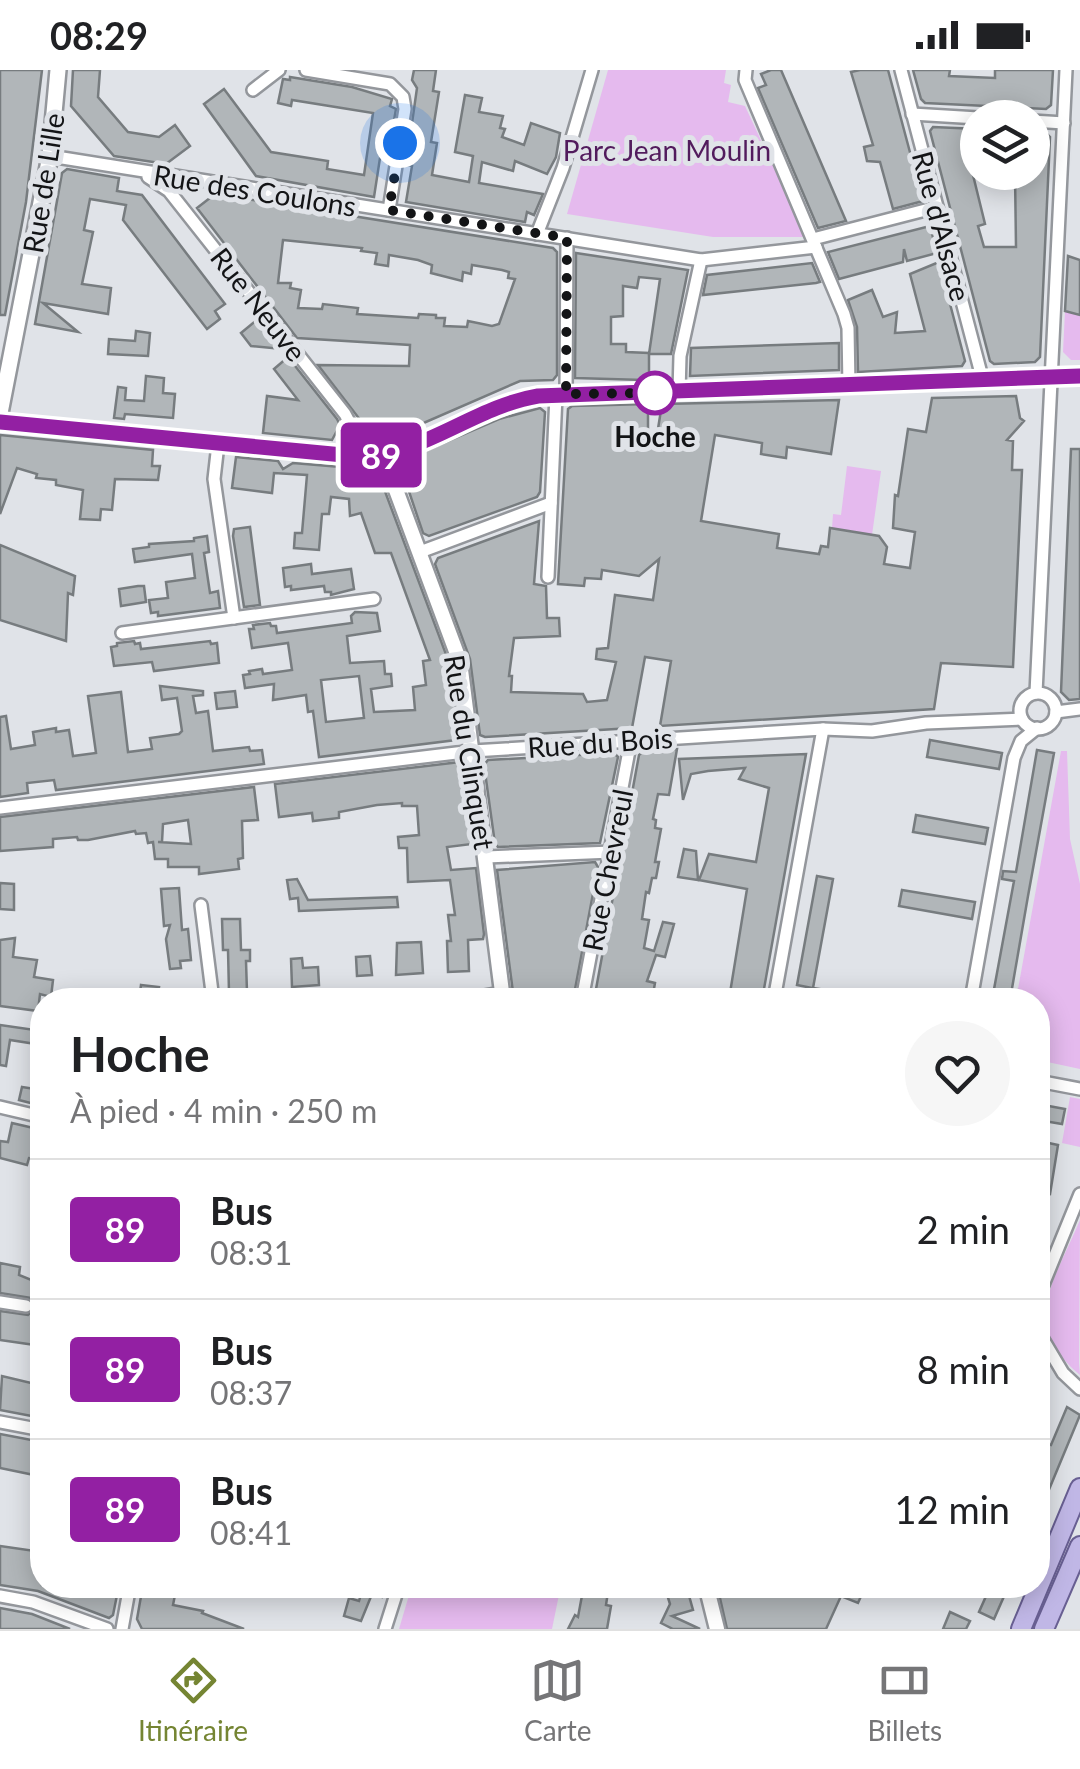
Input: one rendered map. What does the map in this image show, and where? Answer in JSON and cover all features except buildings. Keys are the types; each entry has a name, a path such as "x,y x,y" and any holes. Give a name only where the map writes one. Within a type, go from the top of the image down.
{"main road":[{"name":"Rue de Lille","path":"0,412 50,156 58,70"},
{"path":"0,422 355,456 383,455 517,401 561,394 1080,376"},
{"path":"1050,1560 1080,1488"},
{"path":"1044,1629 1080,1546"},
{"path":"1021,1629 1034,1598"}],"street":[{"path":"253,90 279,70"},
{"path":"306,70 390,84 403,97 406,109 389,210"},
{"path":"537,234 592,70"},
{"path":"746,70 744,80 847,322 848,387"},
{"name":"Rue d'Alsace","path":"901,70 984,381"},
{"path":"1036,693 1066,70"},
{"path":"912,114 960,117"},
{"path":"1050,122 1064,122"},
{"name":"Rue des Coulons","path":"50,156 701,260 815,243 937,207"},
{"name":"Rue Neuve","path":"135,172 156,180 169,191 346,414 354,431 355,456"},
{"path":"548,577 567,238"},
{"path":"679,392 680,356 701,260"},
{"path":"218,444 214,479 234,618"},
{"name":"Rue du Clinquet","path":"383,455 460,662 502,988"},
{"path":"420,552 552,503"},
{"path":"122,633 374,599"},
{"path":"974,988 1014,758 1021,742 1037,728 1051,723 1056,712 1049,697 1036,693 1022,702 1022,719 1037,728"},
{"path":"1056,712 1080,710"},
{"name":"Rue du Bois","path":"0,808 472,750 823,729 872,731 926,723 1022,719"},
{"path":"776,988 823,729"},
{"name":"Rue Chevreul","path":"584,988 631,740"},
{"path":"486,857 612,852"},
{"path":"202,905 212,988"},
{"path":"1050,1082 1080,1088"},
{"path":"0,1107 30,1114"},
{"path":"1050,1268 1080,1194"},
{"path":"0,1302 26,1306"},
{"path":"1050,1351 1063,1373 1080,1389"},
{"path":"0,1422 30,1428"},
{"path":"0,1596 44,1605 98,1628"},
{"path":"122,1629 128,1598"},
{"path":"385,1629 395,1598"},
{"path":"709,1598 717,1629"}],"green space":[{"name":"Parc Jean Moulin","path":"608,70 726,70 724,83 731,85 728,102 745,106 806,237 713,237 567,214"},
{"path":"1065,311 1080,315 1080,360 1071,360 1063,352"},
{"path":"847,466 881,471 872,535 832,528 833,514 841,515"},
{"path":"1061,751 1067,751 1070,839 1080,884 1080,1069 1050,1063 1050,988 1018,988"},
{"path":"1070,1097 1080,1099 1080,1147 1062,1143"},
{"path":"1080,1220 1080,1375 1061,1356 1050,1337 1053,1282"},
{"path":"408,1598 558,1598 552,1629 399,1629"}],"bus line":[{"name":"89","path":"0,422 364,457 383,455 492,410 538,396 1080,376"}],"place":[{"name":"Hoche","path":"655,393"}],"route":[{"path":"400,143 389,210 567,238 566,394 659,393 655,393"}]}
